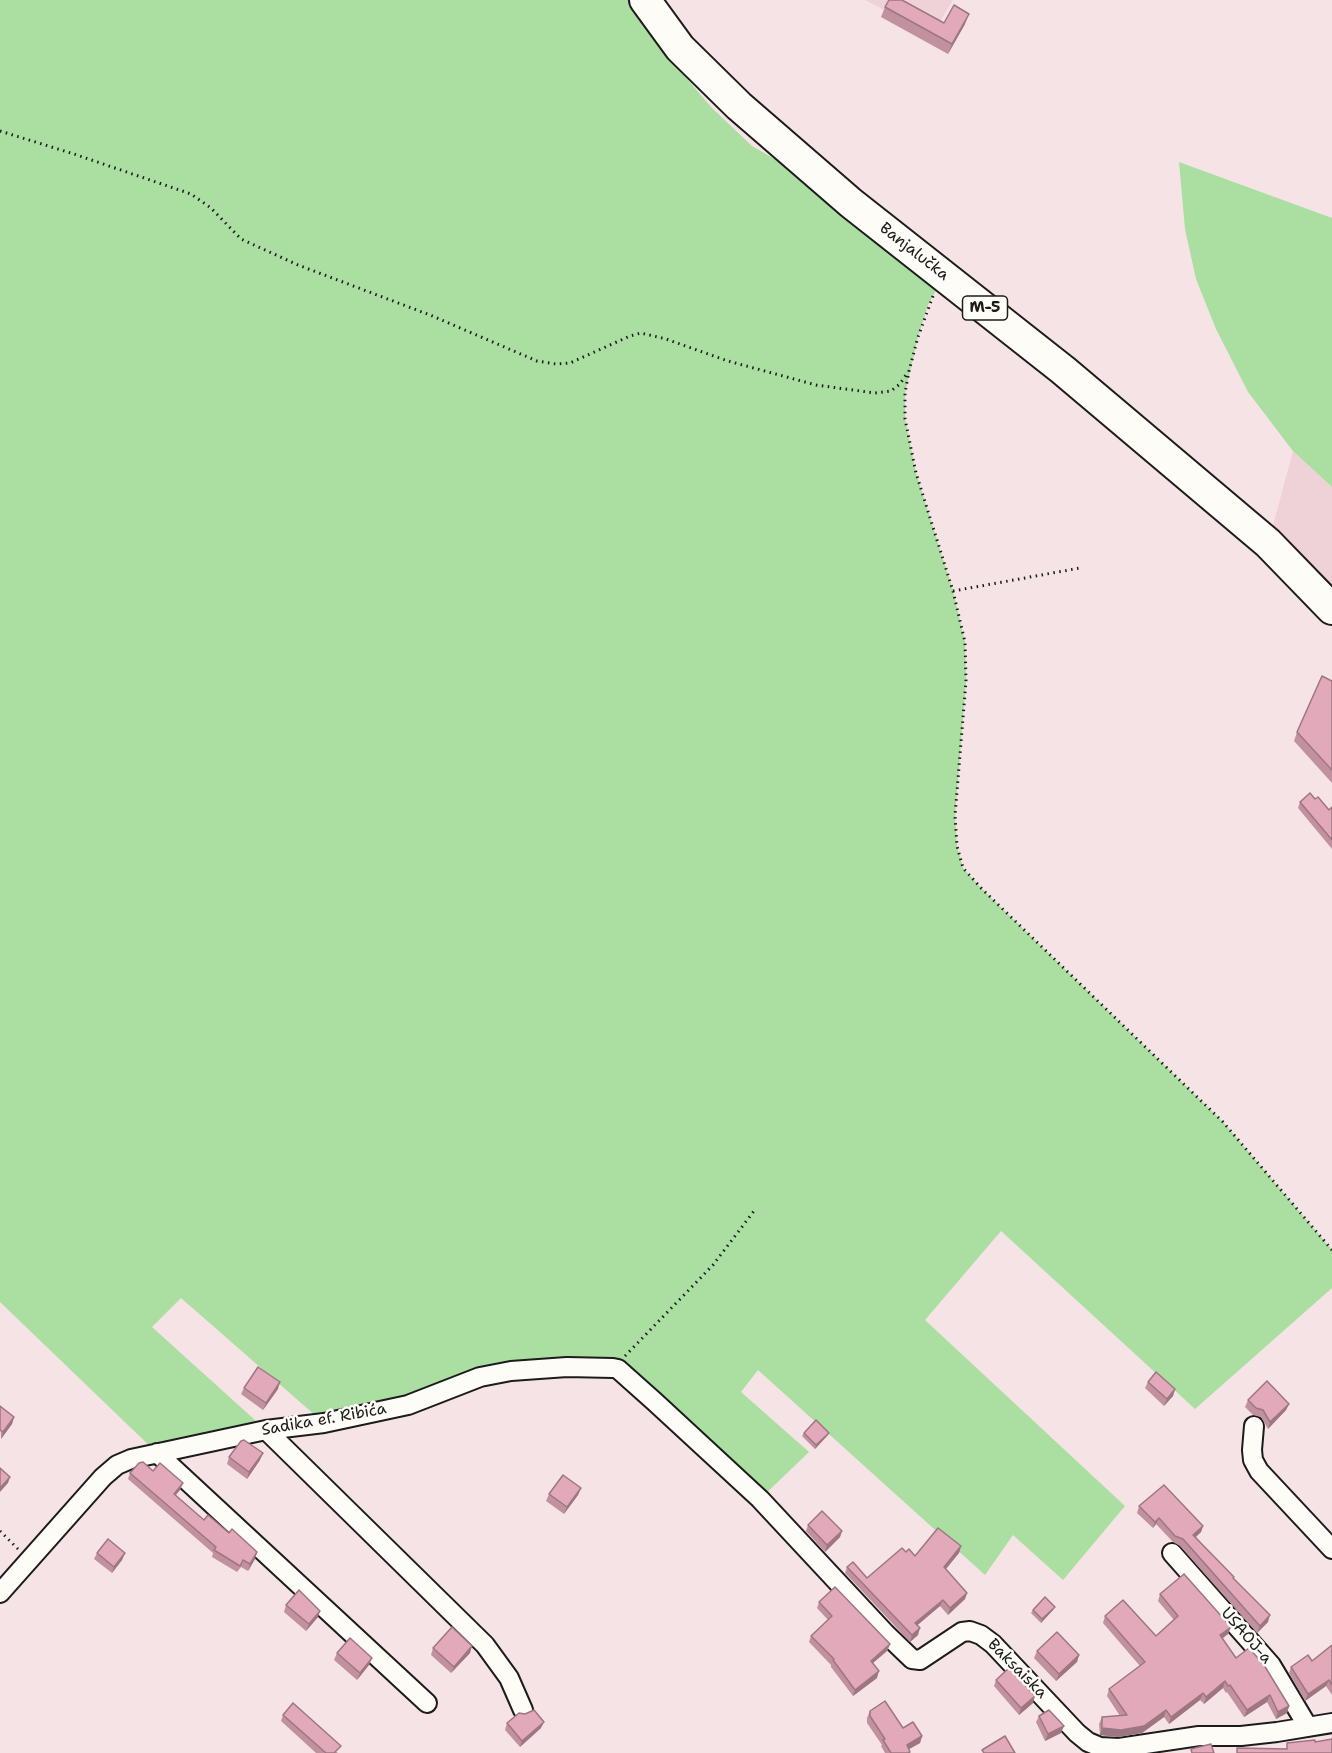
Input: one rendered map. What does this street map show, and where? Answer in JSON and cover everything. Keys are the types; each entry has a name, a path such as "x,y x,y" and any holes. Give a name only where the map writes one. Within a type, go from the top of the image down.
{"main road":[{"name":"Banjalučka","path":"645,0 680,48 739,106 851,203 1063,370 1268,543 1332,609"}],"street":[{"name":"Sadika ef. Ribića","path":"0,1593 86,1495 117,1465 130,1459 266,1430 324,1424 408,1405 480,1377 511,1371 614,1368"},
{"name":"Baksaiska","path":"614,1368 656,1402 760,1499 912,1659 920,1660 962,1632 970,1631 981,1635 993,1644 1088,1742 1119,1751 1199,1736 1241,1736 1332,1723"},
{"path":"1254,1426 1253,1460 1259,1471 1332,1549"},
{"path":"266,1430 485,1645 508,1678 523,1710"},
{"path":"157,1453 428,1703"},
{"name":"USAOJ-a","path":"1172,1553 1271,1665 1308,1727"}],"path":[{"path":"0,131 191,194 211,208 242,239 298,265 430,315 537,361 556,364 570,363 641,333 666,339 728,362 816,385 875,393 891,391 900,384 909,371"},
{"path":"944,276 928,305 909,371 905,393 905,419 916,473 953,591 965,642 966,681 955,816 957,846 963,868 1223,1122 1332,1250"},
{"path":"953,591 1080,568"},
{"path":"614,1368 713,1265 753,1211"},
{"path":"0,1531 28,1559"}],"shaded area":[{"path":"865,0 953,0 932,35"},
{"path":"1293,451 1332,487 1332,609 1268,544"}],"green space":[{"path":"0,0 629,0 657,44 712,108 752,146 851,203 944,276 928,305 918,337 905,393 905,419 916,473 953,591 965,642 966,681 955,816 957,846 963,868 1223,1122 1332,1250 1332,1288 1195,1409 1001,1231 925,1320 1125,1506 1063,1580 1013,1535 985,1575 758,1370 741,1392 809,1452 760,1499 618,1369 511,1371 324,1423 181,1298 152,1327 266,1430 157,1453 0,1302"},
{"path":"1179,162 1332,218 1332,487 1293,451 1248,392 1216,329 1196,279 1185,229"}],"building":[{"path":"889,0 902,0 944,23 954,5 969,14 952,44 885,7"},
{"path":"1322,676 1332,681 1332,770 1297,732"},
{"path":"1310,793 1315,799 1318,797 1329,810 1332,807 1332,840 1300,802"},
{"path":"258,1367 280,1382 266,1403 244,1388"},
{"path":"1156,1372 1175,1389 1167,1399 1148,1382"},
{"path":"1267,1381 1289,1404 1270,1422 1263,1410 1256,1408 1248,1400"},
{"path":"0,1406 14,1417 3,1432 0,1430"},
{"path":"816,1420 829,1433 816,1445 804,1433"},
{"path":"244,1440 263,1453 249,1472 229,1457"},
{"path":"143,1462 153,1471 160,1463 183,1483 174,1494 204,1520 208,1515 229,1533 232,1529 257,1552 250,1564 243,1560 240,1566 214,1550 216,1547 130,1473 139,1463"},
{"path":"0,1468 10,1477 0,1488"},
{"path":"563,1475 581,1488 567,1507 549,1494"},
{"path":"1164,1485 1203,1526 1193,1535 1270,1615 1260,1626 1183,1539 1175,1536 1159,1518 1155,1522 1139,1506"},
{"path":"822,1511 842,1531 827,1545 808,1525"},
{"path":"938,1528 961,1546 944,1567 967,1593 950,1608 943,1600 915,1623 920,1628 912,1635 847,1567 853,1562 867,1578 902,1548 906,1552 909,1549 915,1556"},
{"path":"108,1539 125,1553 114,1567 97,1553"},
{"path":"1184,1574 1231,1627 1220,1635 1236,1658 1249,1648 1264,1665 1289,1706 1278,1712 1270,1695 1247,1710 1225,1681 1206,1697 1203,1693 1171,1717 1166,1710 1144,1726 1121,1730 1102,1728 1102,1717 1127,1715 1109,1689 1145,1662 1105,1616 1123,1600 1156,1636 1178,1616 1160,1594"},
{"path":"835,1587 890,1644 871,1661 879,1671 855,1690 834,1659 811,1636 832,1616 819,1602"},
{"path":"299,1590 320,1611 309,1624 286,1605"},
{"path":"1045,1597 1055,1607 1042,1619 1033,1610"},
{"path":"452,1627 472,1646 454,1667 433,1648"},
{"path":"1057,1632 1079,1655 1059,1674 1037,1651"},
{"path":"350,1638 372,1658 360,1673 337,1653"},
{"path":"1332,1645 1332,1685 1329,1680 1308,1694 1291,1667 1308,1655 1312,1661"},
{"path":"1009,1668 1035,1696 1021,1708 996,1680"},
{"path":"885,1701 903,1728 913,1722 922,1736 907,1745 910,1752 908,1753 891,1753 870,1716 870,1711"},
{"path":"293,1703 341,1746 334,1753 326,1753 283,1715"},
{"path":"534,1710 544,1722 522,1741 507,1723 519,1713 525,1714"},
{"path":"1049,1710 1064,1726 1048,1734 1039,1716"},
{"path":"1005,1736 1015,1753 984,1753 982,1750"},
{"path":"1332,1739 1332,1753 1237,1753 1237,1748 1287,1749 1287,1743"},
{"path":"1211,1744 1214,1753 1192,1753 1191,1749"}]}
